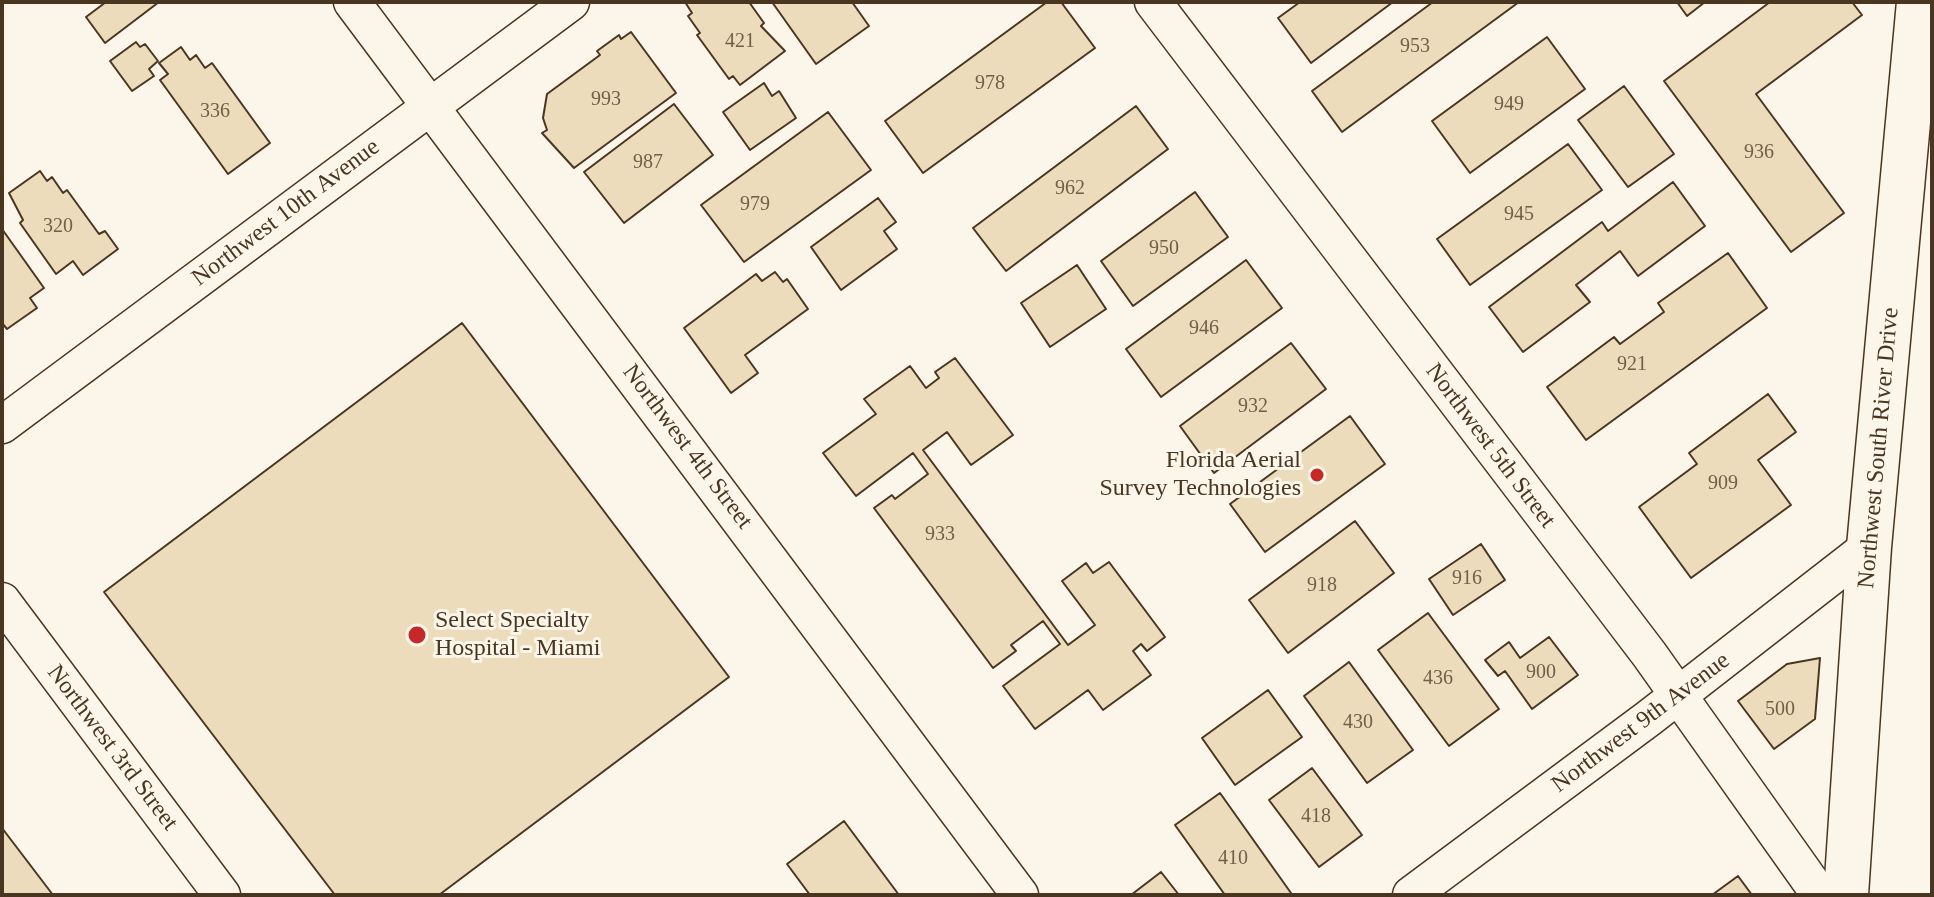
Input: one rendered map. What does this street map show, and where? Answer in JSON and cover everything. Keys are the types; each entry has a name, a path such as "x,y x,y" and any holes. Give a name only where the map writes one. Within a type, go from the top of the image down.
{"main road":[{"name":"Northwest South River Drive","path":"1846,895 1869,547 1919,2"}],"street":[{"name":"Northwest 4th Street","path":"352,2 1020,895"},
{"name":"Northwest 10th Avenue","path":"2,425 571,2"},
{"name":"Northwest 5th Street","path":"1153,2 1649,654 1820,895"},
{"name":"Northwest 9th Avenue","path":"1411,895 1677,696 1869,547"},
{"name":"Northwest 3rd Street","path":"2,601 222,895"}],"building":[{"path":"106,2 159,2 105,43 86,17"},
{"path":"685,2 749,2 764,23 761,26 785,51 740,85 733,76 729,79 697,35 700,33 688,16 692,13"},
{"path":"772,2 852,2 869,26 816,64"},
{"path":"1047,2 1061,2 1095,48 923,173 885,121"},
{"path":"1300,2 1393,2 1311,63 1278,18"},
{"path":"1433,2 1519,2 1342,132 1312,91"},
{"path":"1677,2 1705,2 1687,16"},
{"path":"1770,2 1852,2 1862,15 1756,94 1844,213 1791,252 1664,81"},
{"path":"631,32 676,93 574,168 542,133 547,130 543,118 547,94 600,55 597,51 619,35 621,39"},
{"path":"1547,37 1585,89 1470,173 1432,121"},
{"path":"136,42 140,47 145,44 158,61 149,69 154,76 132,91 110,61"},
{"path":"181,47 190,60 196,55 205,68 212,63 270,143 228,174 160,80 168,74 159,63"},
{"path":"764,83 772,96 779,91 796,118 750,150 723,112"},
{"path":"1624,86 1674,154 1628,187 1578,120"},
{"path":"674,104 713,155 624,223 584,172"},
{"path":"1136,106 1168,149 1006,271 973,228"},
{"path":"828,112 871,170 744,262 701,205"},
{"path":"1568,144 1602,190 1470,285 1437,239"},
{"path":"40,171 47,181 52,177 63,193 67,190 99,234 105,231 118,249 83,275 73,261 56,274 20,223 23,220 9,193"},
{"path":"1673,182 1705,226 1638,276 1620,251 1576,285 1590,302 1523,352 1489,307 1602,222 1608,231"},
{"path":"1195,192 1228,237 1133,306 1101,261"},
{"path":"878,198 896,222 884,231 897,249 841,290 811,247"},
{"path":"2,229 44,288 30,298 37,308 7,329 2,323"},
{"path":"1728,253 1767,308 1586,440 1547,387 1614,337 1620,344 1664,312 1658,303"},
{"path":"1246,260 1282,308 1161,397 1126,349"},
{"path":"1077,265 1106,309 1050,347 1021,303"},
{"path":"775,272 783,282 787,279 808,309 745,355 758,373 731,393 684,328 756,274 762,281"},
{"name":"Select Specialty Hospital - Miami","path":"462,323 729,677 439,895 335,895 104,592"},
{"path":"1291,343 1326,389 1214,473 1180,426"},
{"path":"955,358 1013,435 971,465 947,432 923,450 1068,645 1095,625 1062,581 1086,563 1093,573 1109,562 1165,637 1147,651 1141,644 1133,651 1151,675 1103,710 1088,690 1035,729 1003,686 1060,644 1043,621 1011,645 1016,651 993,668 874,508 892,495 895,499 928,474 913,453 856,496 823,453 876,414 864,399 910,366 926,388 939,378 935,372"},
{"path":"1768,394 1796,432 1758,460 1791,505 1691,578 1639,507 1697,464 1689,453"},
{"path":"1350,416 1385,464 1265,552 1230,504"},
{"path":"1355,521 1394,573 1288,653 1249,600"},
{"path":"1481,544 1505,580 1453,615 1429,579"},
{"path":"1428,613 1499,709 1449,746 1378,650"},
{"path":"1549,637 1578,675 1532,709 1505,671 1498,676 1485,660 1509,642 1520,658"},
{"path":"1820,658 1815,719 1774,749 1738,701 1787,664"},
{"path":"1349,662 1413,750 1367,783 1304,696"},
{"path":"1268,690 1302,737 1235,785 1202,738"},
{"path":"1312,768 1362,835 1319,867 1269,800"},
{"path":"1220,793 1291,893 1225,895 1175,825"},
{"path":"844,821 899,895 810,895 787,864"},
{"path":"2,828 53,895 2,895"},
{"path":"1161,872 1179,895 1131,895"},
{"path":"1738,876 1752,895 1712,895"}],"place":[{"name":"Florida Aerial Survey Technologies","path":"1317,475"},
{"name":"Select Specialty Hospital - Miami","path":"417,635"}]}
